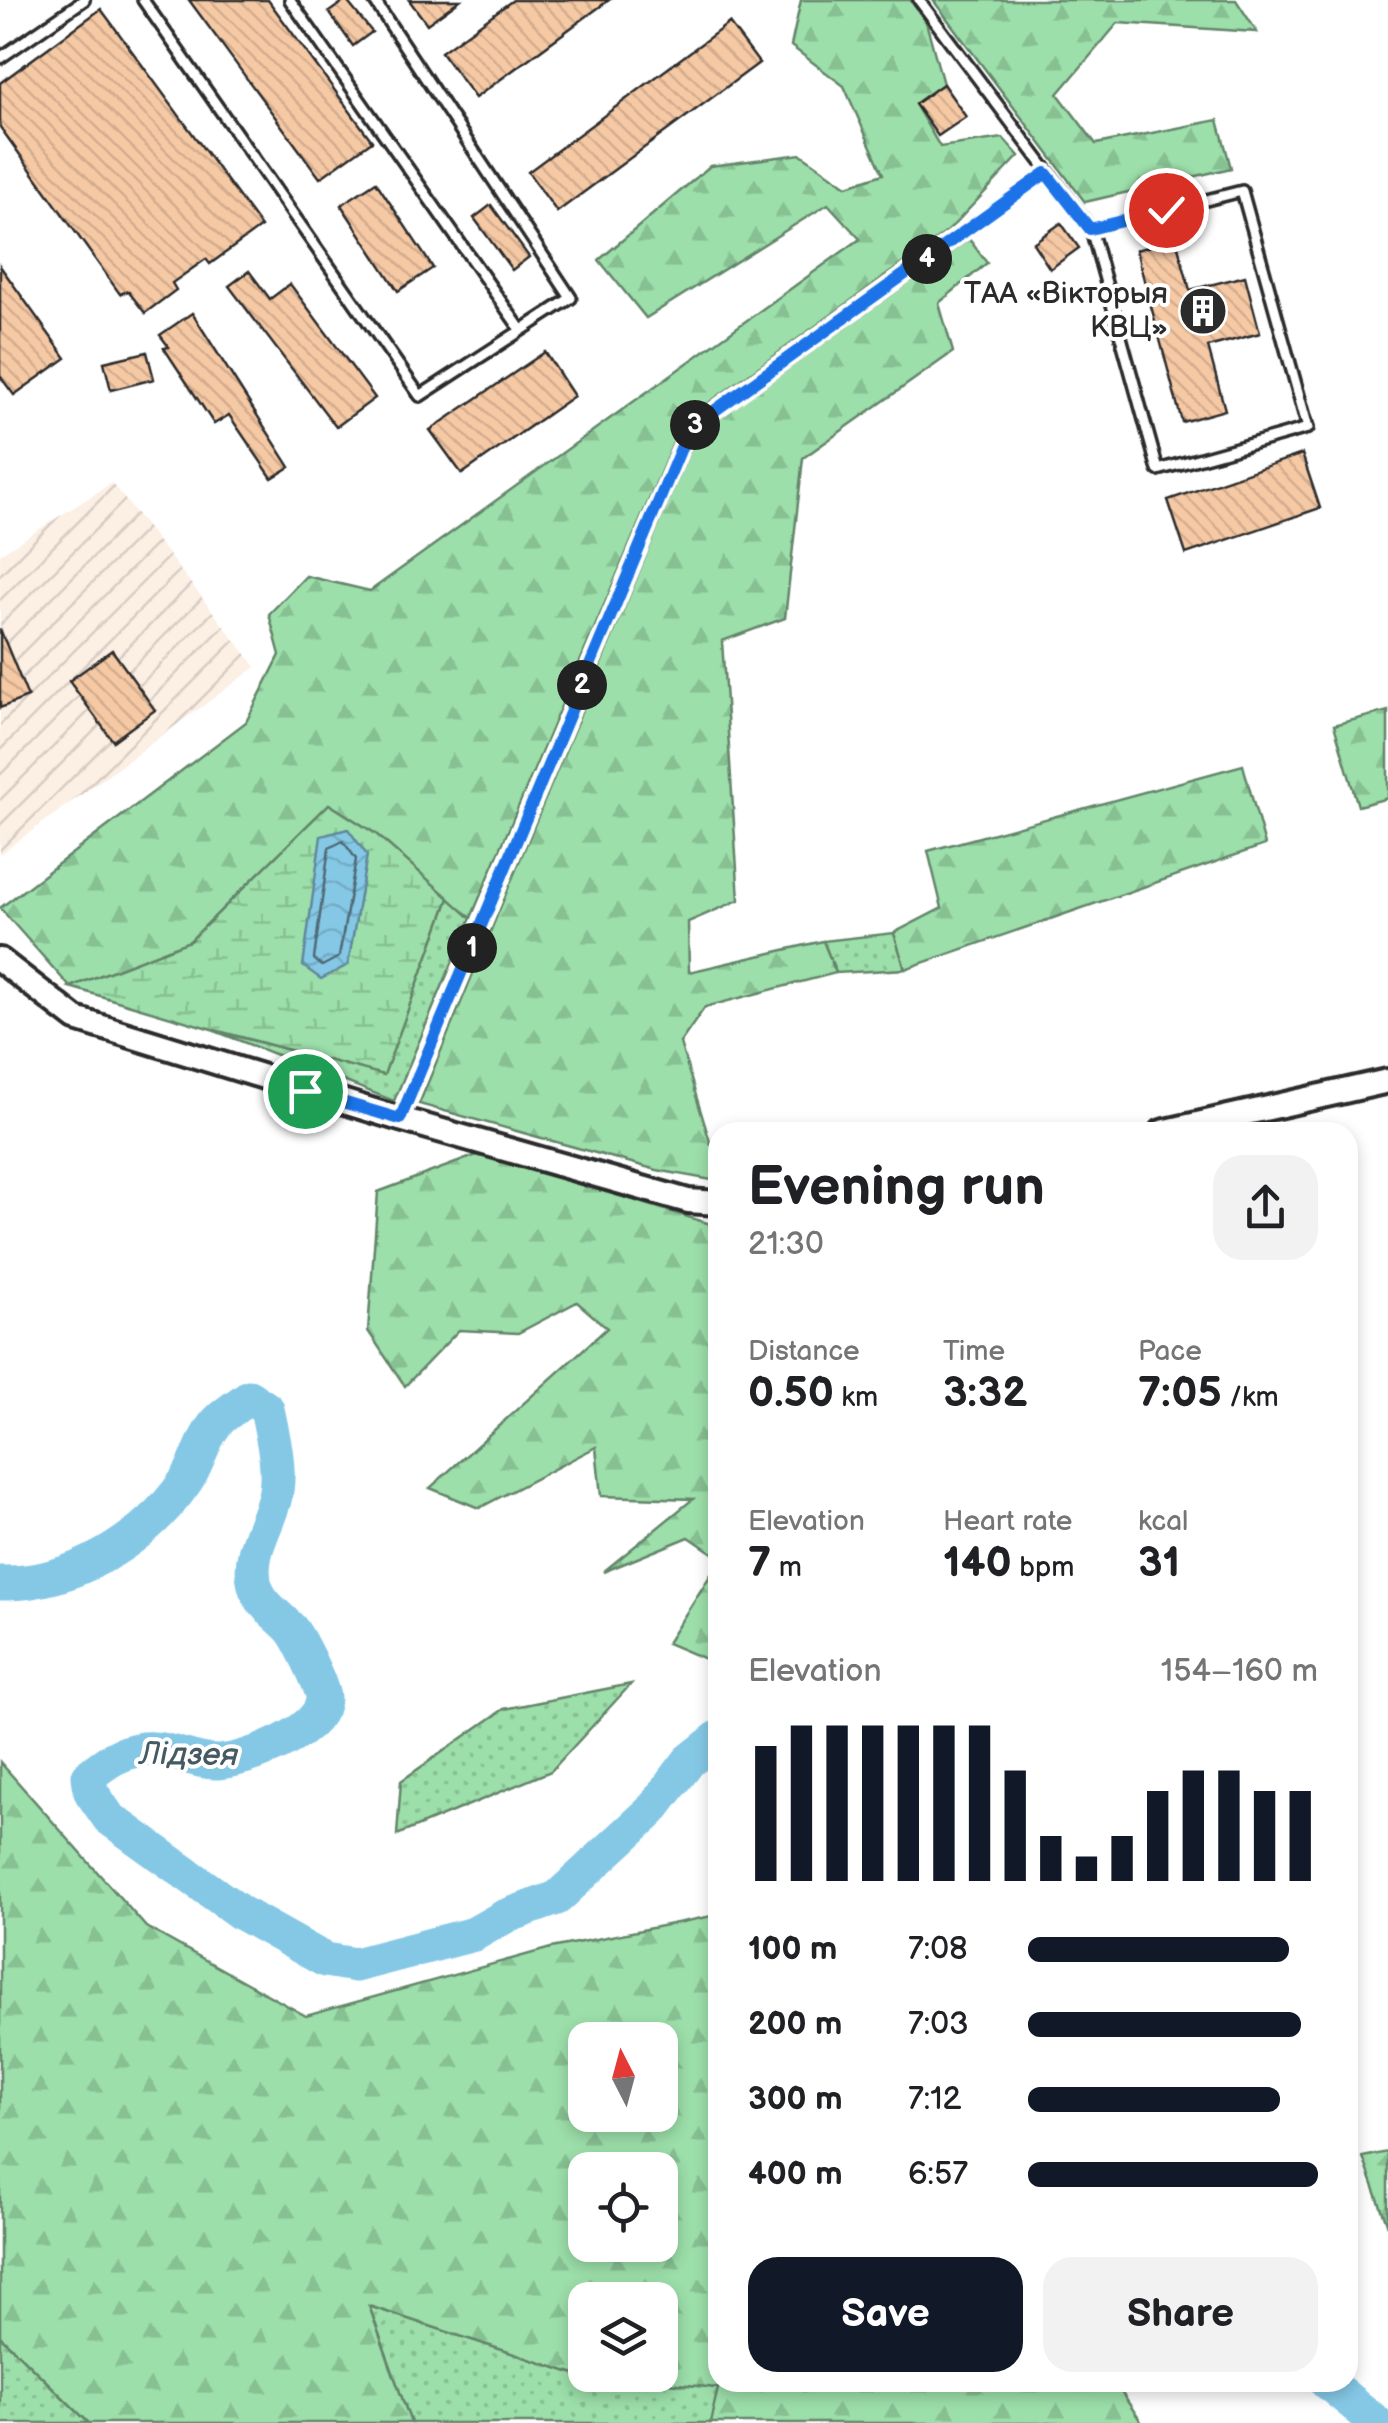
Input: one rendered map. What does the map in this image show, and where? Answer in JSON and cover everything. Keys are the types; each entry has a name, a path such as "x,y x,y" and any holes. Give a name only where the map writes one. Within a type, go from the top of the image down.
{"street":[{"path":"0,960 76,1019 400,1119 688,1201 708,1202"},
{"path":"1205,1122 1388,1080"}],"lane":[{"path":"0,58 84,0"},
{"path":"143,0 420,396 571,298 374,0"},
{"path":"290,0 521,330"},
{"path":"919,0 1090,229 1158,470 1308,428 1242,191 1090,229"},
{"path":"400,1119 689,429 1046,173"}],"shaded area":[{"path":"112,483 256,667 0,854 0,554"}],"green space":[{"path":"801,0 910,0 926,22 943,84 915,104 940,147 1003,138 1019,156 948,231 682,422 471,918 376,834 329,804 190,941 70,987 0,908 246,722 280,655 269,614 306,576 370,591 860,239 828,204 646,318 599,260 710,166 801,154 847,186 883,174 844,86 791,46"},
{"path":"933,0 1236,0 1257,32 1118,23 1058,94 1096,144 1218,120 1231,168 1085,202"},
{"path":"969,239 987,263 939,303 953,352 803,458 785,618 722,641 739,900 688,922 689,972 823,941 836,973 705,1007 680,1043 708,1135 708,1179 657,1170 419,1104 696,434"},
{"path":"1388,711 1388,798 1358,806 1334,725"},
{"path":"1243,765 1265,845 905,969 894,933 942,908 928,851"},
{"path":"329,804 376,834 449,898 384,1075 70,987 190,941"},
{"path":"449,898 471,918 394,1101 215,1031 384,1074"},
{"path":"894,933 905,969 836,973 823,941"},
{"path":"482,1153 708,1223 708,1550 689,1537 603,1572 693,1499 601,1496 596,1447 479,1508 430,1488 607,1328 577,1302 518,1333 459,1330 405,1386 368,1331 378,1192"},
{"path":"708,1579 708,1660 667,1643"},
{"path":"631,1684 551,1771 397,1835 401,1781 504,1709"},
{"path":"0,1762 146,1927 306,2016 551,1948 708,1917 708,2387 678,2384 678,2282 568,2282 568,2372 369,2306 411,2423 89,2423 0,2336"},
{"path":"1388,2152 1388,2226 1363,2157"},
{"path":"369,2306 568,2372 568,2392 678,2392 678,2384 708,2387 708,2392 718,2392 710,2423 411,2423"},
{"path":"0,2336 89,2423 0,2423"},
{"path":"717,2392 1121,2392 1142,2423 710,2423"}],"water":[{"path":"348,829 367,855 348,965 321,979 303,966 321,836"}],"building":[{"path":"189,0 268,0 372,141 320,178"},
{"path":"346,0 372,32 353,46 329,12"},
{"path":"409,0 460,0 427,24"},
{"path":"513,0 609,0 475,98 441,52"},
{"path":"101,9 261,227 210,264 206,259 172,283 176,290 145,313 128,291 120,294 0,127 0,83"},
{"path":"729,23 759,63 557,212 528,172"},
{"path":"943,84 966,117 938,136 915,104"},
{"path":"376,182 433,268 398,291 341,205"},
{"path":"491,205 529,257 512,270 474,218"},
{"path":"1061,223 1079,248 1050,269 1033,243"},
{"name":"ТАА «Вікторыя КВЦ»","path":"1176,239 1190,290 1245,276 1260,333 1208,347 1225,410 1182,422 1136,250"},
{"path":"0,266 66,358 14,395 0,376"},
{"path":"249,271 270,299 290,284 375,398 336,427 229,286"},
{"path":"192,313 290,467 272,478 229,415 214,424 164,348 169,347 160,335"},
{"path":"147,352 154,379 111,390 104,362"},
{"path":"545,352 574,396 462,474 430,430"},
{"path":"1302,454 1320,508 1186,554 1168,500"},
{"path":"0,629 28,697 0,708"},
{"path":"112,650 155,710 113,741 69,681"}],"waterway":[{"name":"Лідзея","path":"0,1583 54,1576 104,1555 149,1523 168,1503 185,1482 218,1421 249,1397 267,1409 277,1478 274,1500 256,1550 254,1581 264,1602 291,1629 304,1651 322,1692 320,1710 297,1733 246,1756 209,1762 143,1749 114,1758 89,1776 91,1792 109,1818 241,1913 325,1960 355,1965 474,1934 504,1917 557,1898 651,1811 689,1761 708,1746"},
{"name":"Лідзея","path":"1339,2392 1377,2423"}],"place":[{"name":"ТАА «Вікторыя КВЦ»","path":"1203,311"}],"route":[{"path":"305,1091 400,1119 689,429 1046,173 1090,229 1166,210"}]}
